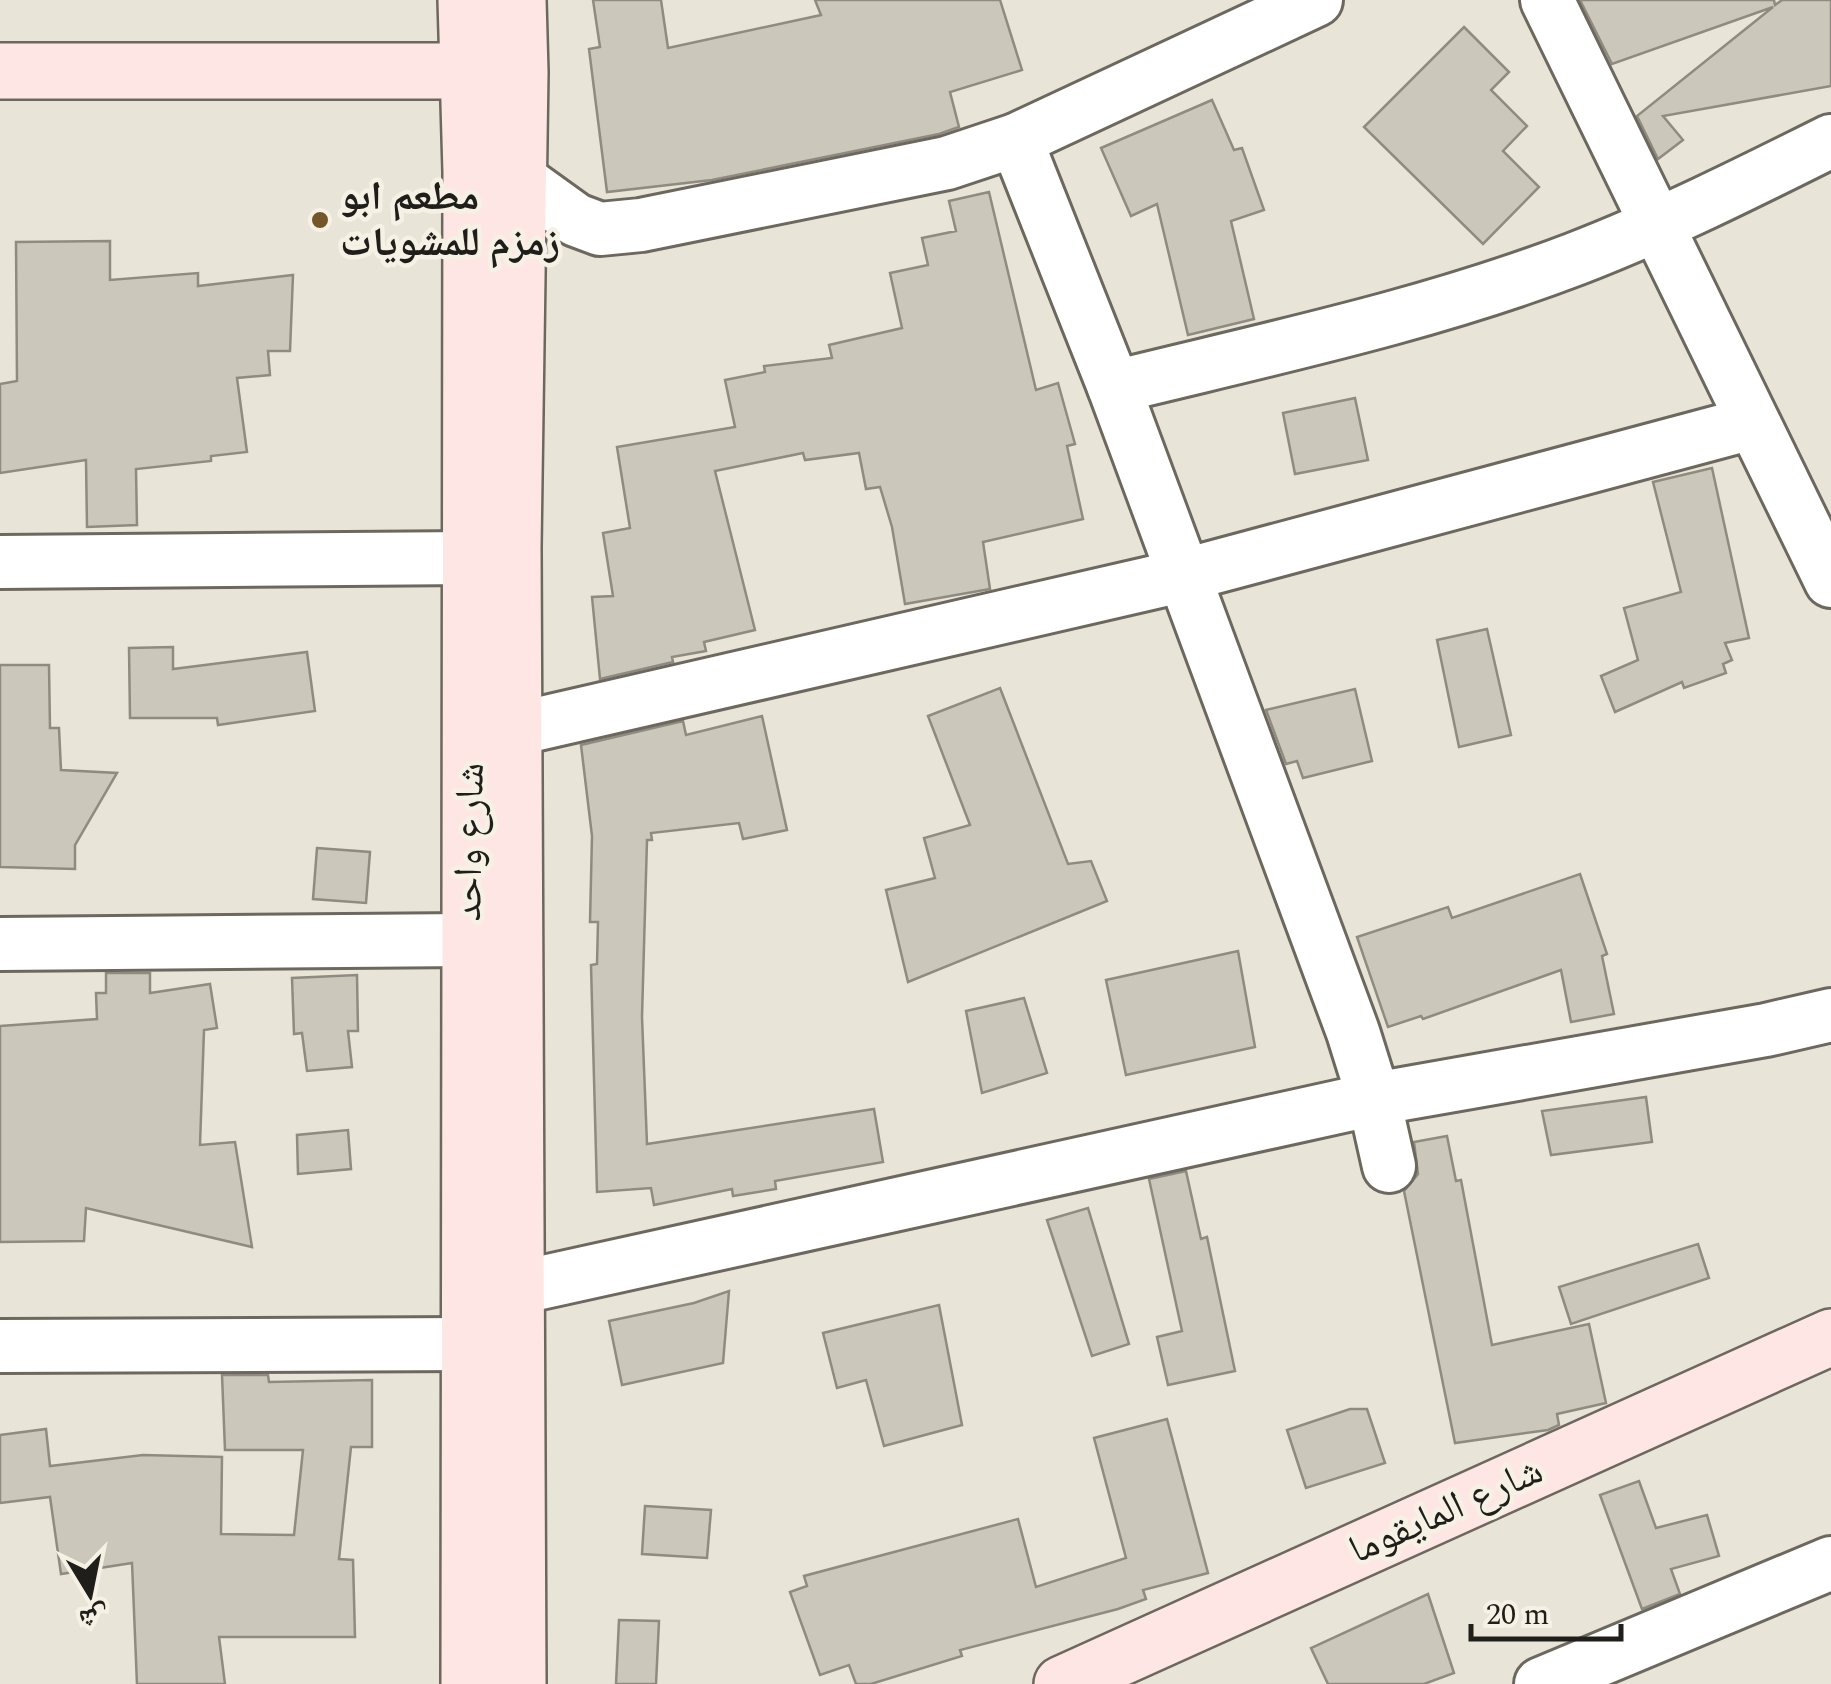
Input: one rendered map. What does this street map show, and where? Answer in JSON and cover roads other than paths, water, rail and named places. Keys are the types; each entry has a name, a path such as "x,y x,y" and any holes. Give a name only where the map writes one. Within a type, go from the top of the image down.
{"street":[{"name":"شارع واحد","path":"466,0 493,71 514,546 518,1684"},
{"name":"شارع واحد","path":"493,71 518,0"},
{"path":"495,176 600,229 641,225 946,164 1016,140 1316,0"},
{"path":"1547,0 1831,581"},
{"path":"0,71 493,71"},
{"path":"1016,140 1114,387 1353,1032 1374,1099 1388,1166"},
{"path":"1114,387 1328,335 1570,261 1657,227 1831,141"},
{"name":"شارع واحد","path":"468,1684 470,558 495,176"},
{"path":"516,729 1182,576 1752,423"},
{"path":"0,562 470,558"},
{"path":"0,944 468,940"},
{"path":"517,1288 1374,1099 1831,1016"},
{"name":"شارع المايقوما","path":"1062,1684 1831,1338"},
{"path":"0,1346 468,1344"},
{"path":"1542,1684 1831,1563"}],"place":[{"name":"مطعم ابو زمزم للمشويات","path":"320,220"}]}
